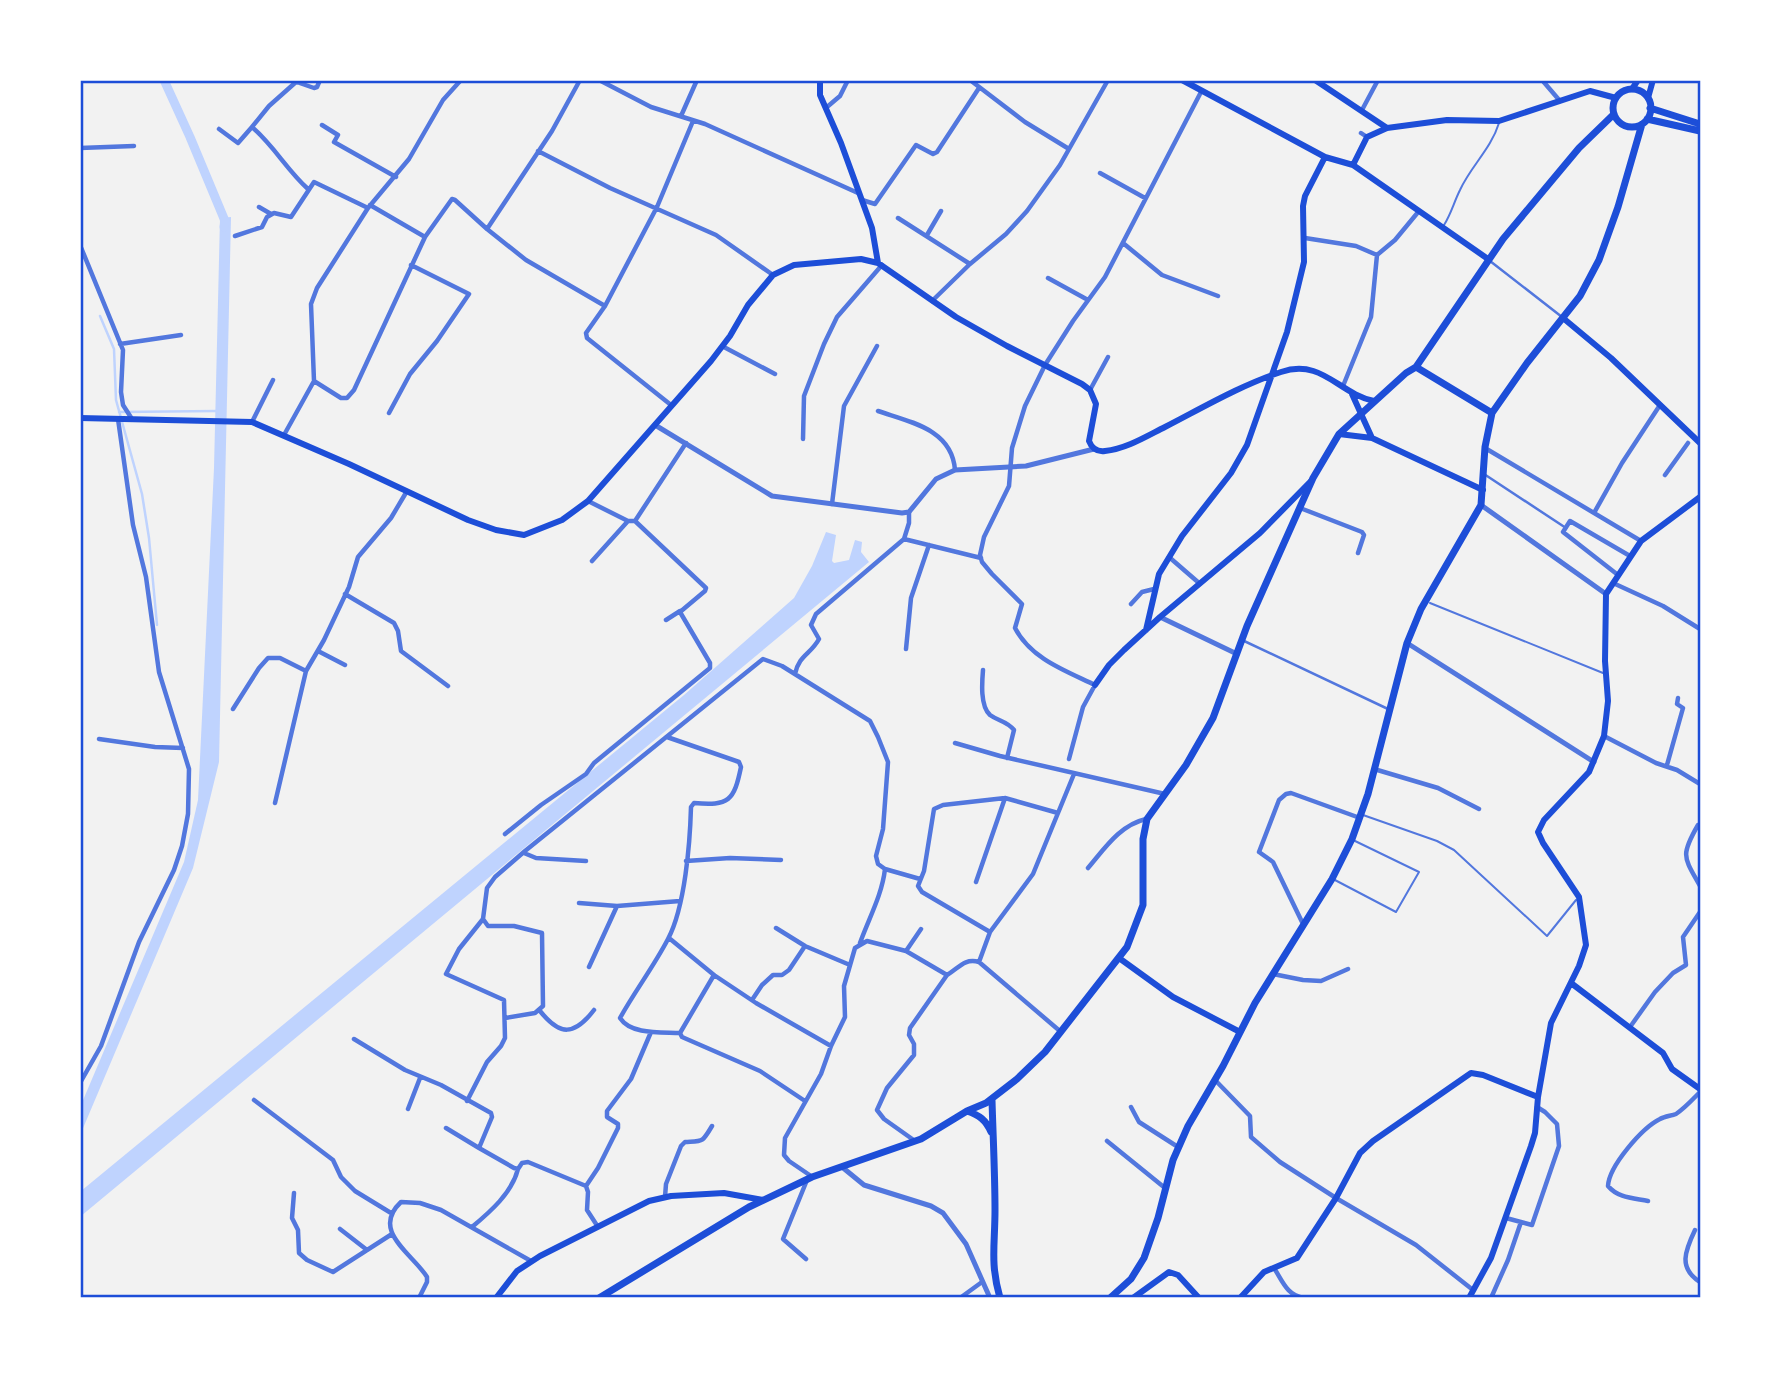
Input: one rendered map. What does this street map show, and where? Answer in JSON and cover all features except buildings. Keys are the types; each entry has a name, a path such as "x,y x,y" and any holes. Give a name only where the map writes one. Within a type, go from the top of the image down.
{"highway":[{"path":"1110,1297 1122,1289 1138,1270 1158,1219 1178,1147 1273,974 1332,879 1362,816 1407,643 1425,601 1481,505 1485,447 1492,413 1580,296 1599,260 1644,122 1650,108 1647,98 1638,90 1626,90 1615,98 1614,114 1625,126 1633,127 1644,122 1700,131"},
{"path":"1650,108 1700,124"},
{"path":"600,1297 763,1200 810,1178 915,1141 992,1100 1037,1061 1119,958 1135,929 1143,905 1143,839 1147,819 1186,765 1213,718 1242,640 1300,508 1339,434 1416,367 1488,258 1564,166 1614,114"},
{"path":"1416,367 1492,413"},
{"path":"992,1100 995,1211 993,1275 1000,1297"},
{"path":"967,1111 979,1115 988,1123 992,1132"}],"main road":[{"path":"820,80 820,94 842,143 872,228 880,264"},
{"path":"1182,80 1325,157 1353,165 1488,258"},
{"path":"1315,80 1387,128"},
{"path":"1632,89 1638,80"},
{"path":"1647,98 1653,80"},
{"path":"1353,165 1364,135 1387,128 1447,120 1500,121 1590,91 1615,98"},
{"path":"1146,630 1159,574 1182,536 1231,472 1247,445 1287,332 1299,285 1304,262 1305,196 1325,157"},
{"path":"80,418 252,422 468,520 517,535 551,526 588,501 722,346 748,305 773,275 787,267 861,260 880,264 987,335 1090,390 1097,404 1088,436 1094,449 1108,450 1140,439 1272,375 1303,368 1335,380 1352,394 1374,401"},
{"path":"1563,318 1611,358 1700,443"},
{"path":"1352,394 1372,438"},
{"path":"1339,434 1372,438 1483,489"},
{"path":"1095,685 1109,665 1146,630 1260,533 1314,478"},
{"path":"1469,1297 1491,1258 1535,1133 1538,1097 1551,1023 1586,950 1579,897 1538,832 1544,820 1583,778 1594,762 1607,726 1606,594 1640,541 1700,497"},
{"path":"1119,958 1173,997 1240,1032"},
{"path":"1571,983 1663,1053 1672,1069 1700,1090"},
{"path":"1240,1297 1264,1272 1297,1258 1336,1198 1360,1153 1373,1141 1471,1073 1483,1075 1538,1097"},
{"path":"496,1297 516,1272 532,1261 649,1201 665,1197 724,1193 763,1200"},
{"path":"1133,1297 1168,1272 1178,1275 1199,1297"}],"street":[{"path":"219,129 238,144 269,106 295,81 314,88 320,80"},
{"path":"284,435 314,381 312,304 317,288 369,206 396,177 443,100 461,80"},
{"path":"487,229 552,131 580,80"},
{"path":"599,80 652,107 754,145 875,204 916,145 933,154 937,152 979,88"},
{"path":"681,116 697,80"},
{"path":"827,107 840,96 848,80"},
{"path":"970,80 1025,122 1069,149"},
{"path":"932,301 1006,234 1027,211 1069,149 1108,80"},
{"path":"1362,110 1378,80"},
{"path":"1542,80 1560,101"},
{"path":"1069,759 1083,707 1095,685 1050,663 1019,636 1015,628 1022,604 992,574 981,558 980,547 1009,486 1012,448 1025,406 1045,365 1105,277 1201,92"},
{"path":"671,405 587,338 586,333 605,306 657,207 693,121"},
{"path":"322,125 338,135 334,142 396,177"},
{"path":"253,127 272,144 291,174 308,189"},
{"path":"80,148 134,146"},
{"path":"538,151 610,188 716,235 773,275"},
{"path":"1100,173 1145,198"},
{"path":"235,236 257,230 271,214 277,213 291,218 308,189 314,182 318,182 425,237"},
{"path":"314,381 341,398 347,398 354,390 425,237 452,199 526,260 605,306"},
{"path":"259,207 271,214"},
{"path":"927,235 941,211"},
{"path":"1343,386 1371,317 1377,255 1395,240 1419,211"},
{"path":"898,218 970,264"},
{"path":"1305,238 1356,246 1377,255"},
{"path":"1123,243 1162,275 1218,296"},
{"path":"80,245 120,344 124,362 121,392 123,405 133,419"},
{"path":"1488,258 1563,318"},
{"path":"803,439 804,396 824,344 837,317 880,264"},
{"path":"389,413 410,374 438,341 469,294 411,265"},
{"path":"1048,278 1088,300"},
{"path":"120,344 181,335"},
{"path":"722,346 775,374"},
{"path":"832,504 845,407 877,346"},
{"path":"1090,390 1108,357"},
{"path":"252,422 273,380"},
{"path":"1594,513 1622,463 1660,405"},
{"path":"878,411 928,428 938,435 954,457 955,470"},
{"path":"80,1083 101,1046 139,942 164,892 182,846 189,787 189,769 159,672 146,577 133,525 120,419"},
{"path":"655,425 772,496 909,512"},
{"path":"635,521 686,443"},
{"path":"1665,475 1688,443"},
{"path":"1485,447 1640,541"},
{"path":"795,674 801,657 816,645 819,639 811,625 816,614 904,539 909,512 936,479 955,470 1026,466 1094,449"},
{"path":"1483,473 1566,528"},
{"path":"275,803 306,671 349,587 358,557 391,518 407,491"},
{"path":"588,501 628,521 635,521 706,588 666,620"},
{"path":"1481,505 1606,594"},
{"path":"1300,508 1362,532 1364,535 1357,554"},
{"path":"592,561 628,521"},
{"path":"1618,575 1563,532 1570,522 1630,556"},
{"path":"904,539 981,558"},
{"path":"906,649 911,598 929,545"},
{"path":"1169,557 1199,583"},
{"path":"1613,583 1663,606 1700,629"},
{"path":"1131,604 1142,592 1154,589"},
{"path":"345,594 394,623 401,651 448,686"},
{"path":"505,834 586,774 594,763 710,668 710,663 680,611"},
{"path":"1160,617 1237,654"},
{"path":"1242,640 1390,710"},
{"path":"1407,643 1594,762"},
{"path":"318,651 345,665"},
{"path":"233,709 258,668 268,658 280,658 306,671"},
{"path":"467,1101 487,1062 505,1038 505,1000 446,974 459,949 482,919 487,888 495,877 523,853 763,659 771,660 870,721 888,762 883,829 876,856 878,864 885,869 920,879"},
{"path":"983,670 982,685 986,709 990,715 1009,723 1014,730 1007,758"},
{"path":"1667,765 1683,708 1677,704 1678,698"},
{"path":"1604,736 1656,763 1667,765 1700,784"},
{"path":"666,737 727,757 739,762 741,767 732,797 725,803 694,803 691,807 690,837 677,916 669,938 620,1018 624,1024 636,1029 680,1033"},
{"path":"99,739 183,748"},
{"path":"955,743 1007,758 1165,794"},
{"path":"1374,769 1438,788 1479,809"},
{"path":"979,962 990,932 1033,874 1074,774"},
{"path":"1304,925 1273,862 1259,852 1279,800 1291,793 1362,816"},
{"path":"990,932 922,892 918,886 924,871 934,809 937,806 1005,798 1058,813"},
{"path":"976,882 1005,798"},
{"path":"1088,868 1122,829 1132,822 1147,819"},
{"path":"1698,825 1685,852 1685,858 1700,886"},
{"path":"523,853 536,858 586,861"},
{"path":"686,861 730,858 781,860"},
{"path":"806,1259 783,1239 810,1178 789,1161 783,1147 787,1131 821,1074 845,1017 844,986 855,948 860,943 878,900 885,869"},
{"path":"579,903 617,906 680,901"},
{"path":"589,967 617,906"},
{"path":"1630,1027 1655,992 1673,973 1686,965 1683,937 1700,912"},
{"path":"482,919 488,926 514,926 542,933 544,998 540,1011"},
{"path":"776,928 805,946 850,965"},
{"path":"905,951 921,929"},
{"path":"669,938 714,975 831,1046"},
{"path":"860,943 867,941 905,951 947,975"},
{"path":"752,1000 773,975 782,975 789,970 805,946"},
{"path":"915,1141 884,1119 877,1110 887,1088 914,1055 910,1028 947,975 964,962 979,962 1061,1032"},
{"path":"1273,974 1321,981 1348,969"},
{"path":"680,1033 714,975"},
{"path":"540,1011 557,1029 565,1031 578,1027 594,1010"},
{"path":"505,1018 540,1011"},
{"path":"586,1186 618,1128 618,1124 607,1117 607,1111 631,1079 651,1032"},
{"path":"680,1033 682,1037 760,1071 804,1101"},
{"path":"354,1039 493,1115 479,1148"},
{"path":"408,1109 421,1078"},
{"path":"1214,1080 1250,1116 1251,1137 1280,1162 1416,1245 1473,1290"},
{"path":"1648,1201 1613,1192 1608,1186 1608,1176 1625,1152 1659,1119 1674,1114 1700,1090"},
{"path":"254,1100 333,1160 341,1177 355,1191 391,1213"},
{"path":"1131,1107 1139,1122 1178,1147"},
{"path":"1506,1218 1532,1225 1559,1146 1557,1125 1537,1107"},
{"path":"665,1197 666,1184 681,1146 685,1142 704,1140 712,1126"},
{"path":"446,1129 518,1169"},
{"path":"1107,1140 1166,1189"},
{"path":"471,1227 490,1213 513,1184 522,1163 528,1162 586,1186 589,1192 587,1210 598,1227"},
{"path":"842,1167 864,1185 931,1206 943,1213 966,1244 990,1297"},
{"path":"294,1194 292,1218 299,1230 301,1257 333,1272 393,1234"},
{"path":"419,1297 427,1277 397,1244 393,1234 391,1213 401,1202 420,1203 441,1210 532,1261"},
{"path":"1491,1297 1521,1222"},
{"path":"340,1228 367,1250"},
{"path":"1695,1230 1685,1266 1687,1273 1700,1282"},
{"path":"1274,1268 1286,1289 1294,1296 1304,1297"},
{"path":"960,1297 982,1282"}],"lane":[{"path":"1443,226 1466,178 1490,146 1500,121"},
{"path":"1425,601 1608,675"},
{"path":"1362,816 1437,841 1454,850 1547,936 1579,897"},
{"path":"1332,879 1396,912 1419,872 1352,839"}],"water":[{"path":"231,217 219,762 193,868 81,1133 81,1105 184,862 198,800 214,468 220,218"},
{"path":"826,532 836,535 832,561 834,563 849,560 855,540 862,542 861,552 869,562 81,1216 81,1191 684,695 794,598 812,566"}],"waterway":[{"path":"164,80 225,221 224,227"},
{"path":"100,316 114,349 116,400 142,494 157,625"},
{"path":"119,412 217,411"}]}
